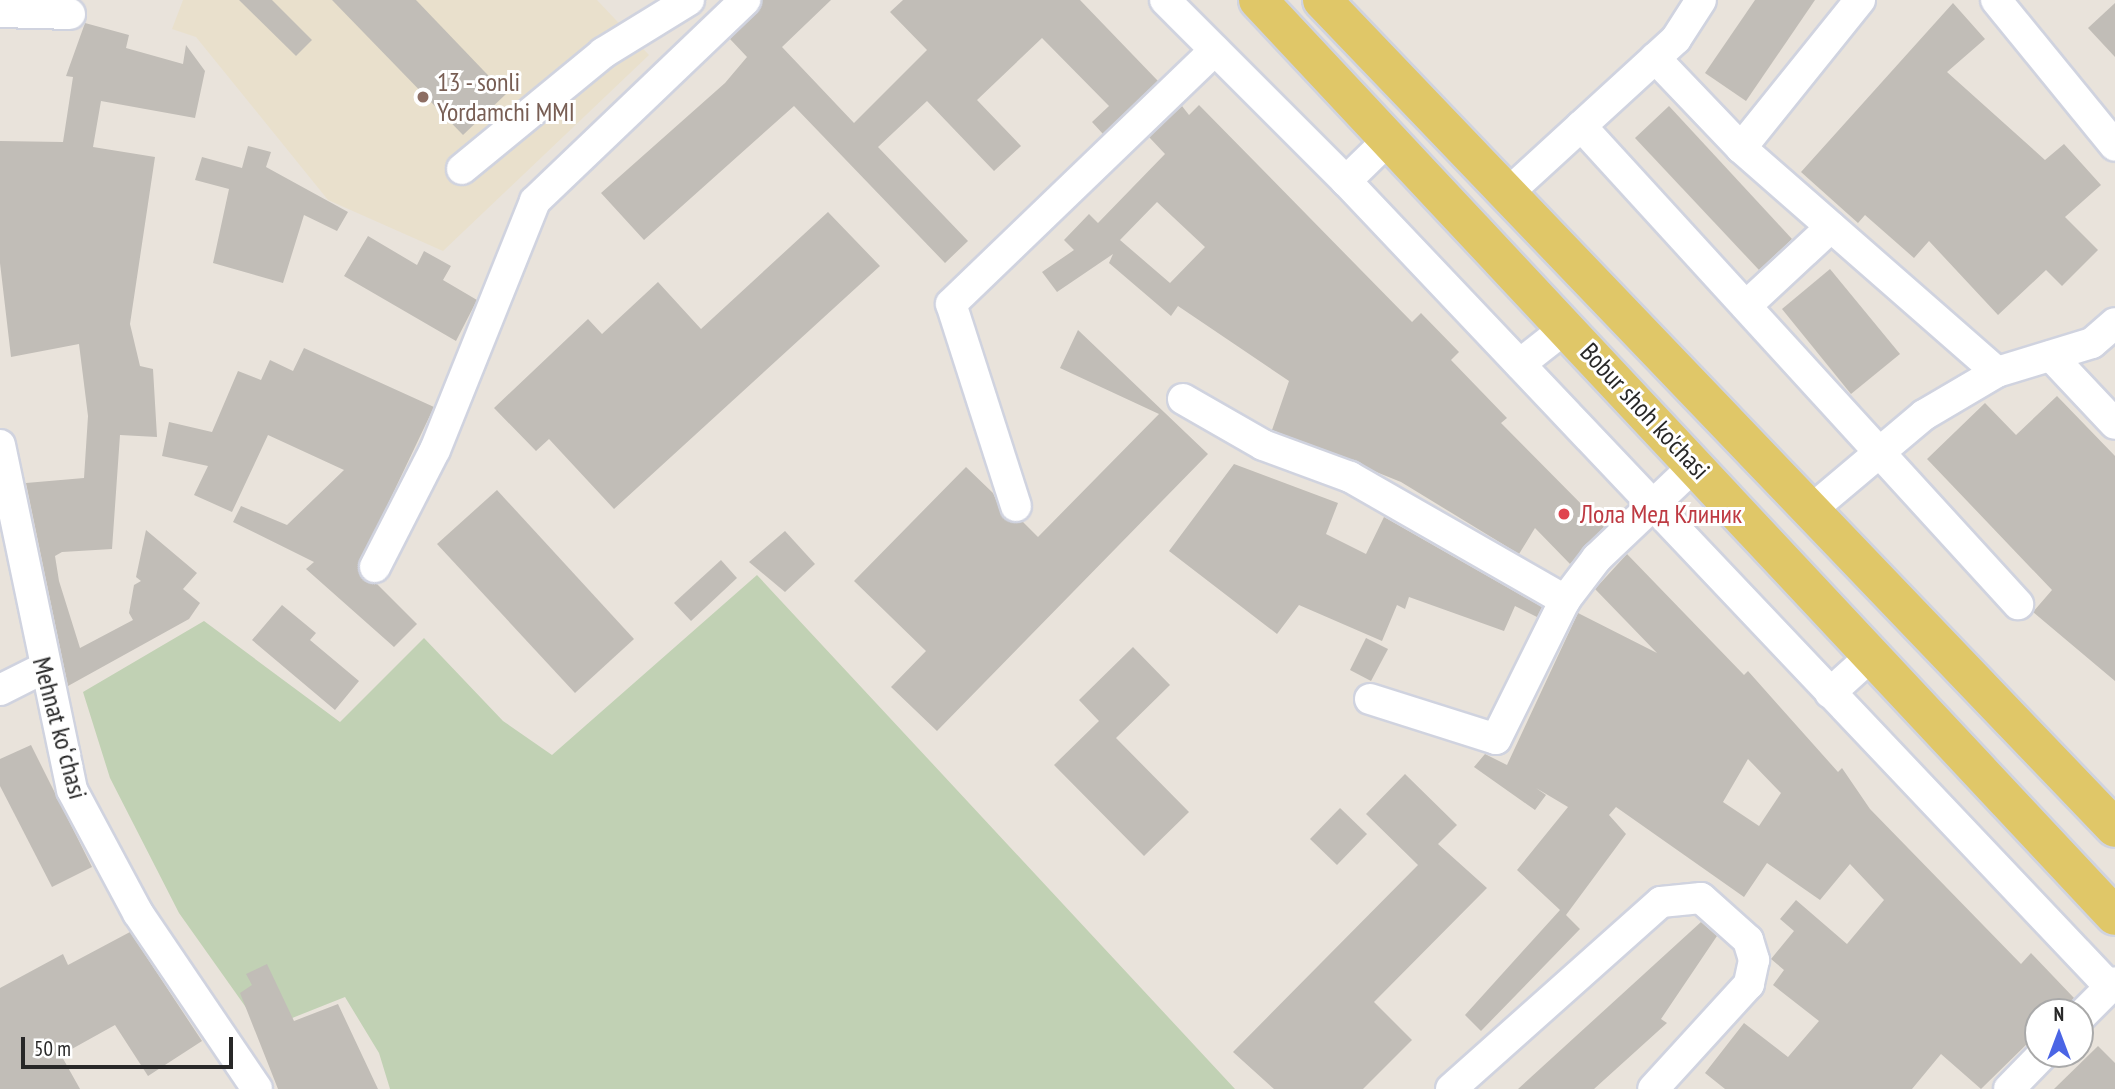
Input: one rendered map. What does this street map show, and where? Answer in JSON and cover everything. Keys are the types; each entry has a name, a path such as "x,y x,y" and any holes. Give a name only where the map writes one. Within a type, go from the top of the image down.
{"main road":[{"name":"Bobur shoh ko'chasi","path":"1258,0 1567,327 2115,916"},
{"name":"Bobur shoh ko'chasi","path":"1322,0 2115,828"}],"street":[{"path":"462,169 603,53 689,0"},
{"path":"698,0 722,22"},
{"path":"375,567 435,450 535,201 745,0"},
{"path":"1165,0 1346,181 1651,506 2113,984 2094,1003"},
{"path":"1508,193 1655,58 1701,0"},
{"path":"1741,148 1860,0"},
{"path":"1996,0 2115,146"},
{"path":"0,12 70,14"},
{"path":"1016,506 951,304 1215,50"},
{"path":"1655,58 1741,148 1997,372"},
{"path":"1581,125 2018,604"},
{"path":"1346,181 1389,139"},
{"path":"1746,306 1831,227"},
{"path":"1811,510 1924,415 1997,372 2092,343 2115,323"},
{"path":"1520,364 1567,327"},
{"path":"2050,356 2115,424"},
{"path":"1183,400 1263,445 1350,477 1565,600"},
{"name":"Mehnat koʻchasi","path":"0,445 41,669 72,790 138,912 257,1089"},
{"path":"1370,699 1496,739 1565,600 1651,506 1695,465"},
{"path":"1830,693 1872,655"},
{"path":"0,690 41,669"},
{"path":"1451,1089 1661,902 1701,898 1748,940 1754,960 1749,984 1653,1089"},
{"path":"2009,1089 2029,1068"}],"shaded area":[{"name":"13 - sonli Yordamchi MMI","path":"183,0 597,0 649,55 443,251 328,200 196,37 172,29"}],"green space":[{"path":"757,575 1235,1089 390,1089 379,1053 345,997 262,1030 179,913 110,778 83,692 204,621 340,722 424,638 503,721 552,755"}],"building":[{"path":"239,0 272,0 312,40 296,56"},
{"path":"332,0 416,0 506,94 463,135"},
{"path":"762,0 831,0 782,47 854,123 927,50 890,12 903,0 1080,0 1158,81 1103,134 1092,122 1109,106 1042,38 977,100 1021,146 994,171 927,101 878,147 968,241 945,263 794,106 644,240 601,193 725,83 747,57 730,39"},
{"path":"1755,0 1815,0 1746,101 1705,73"},
{"path":"1953,3 1985,39 1947,72 2045,160 2064,144 2101,185 2065,217 2098,250 2062,286 2046,270 1998,315 1929,241 1914,258 1865,215 1858,223 1801,172"},
{"path":"2115,3 2115,57 2088,28"},
{"path":"85,23 129,35 126,48 183,64 186,45 205,71 195,118 101,101 93,147 155,157 130,324 140,366 153,369 157,437 120,435 112,549 62,552 55,556 59,581 80,648 133,620 129,613 134,585 141,581 136,577 146,530 197,573 183,589 200,603 189,619 68,686 26,483 84,478 88,416 79,344 11,357 0,263 0,141 63,142 73,77 66,76"},
{"path":"1199,105 1412,322 1421,313 1459,352 1451,360 1507,418 1501,423 1604,527 1570,564 1535,528 1519,554 1401,482 1272,430 1289,381 1178,306 1171,316 1109,263 1113,254 1057,292 1042,272 1074,250 1064,240 1089,214 1098,223 1165,154 1149,137 1182,106 1189,115","holes":["1157,202 1205,247 1170,283 1120,240"]},
{"path":"1669,106 1792,239 1759,270 1635,138"},
{"path":"248,146 271,152 266,167 348,212 337,231 304,215 283,283 213,263 229,189 195,180 202,157 242,168"},
{"path":"828,212 880,266 614,509 549,439 536,451 494,408 588,319 602,334 658,282 701,329"},
{"path":"368,236 417,265 424,251 451,266 443,280 477,300 456,341 344,276"},
{"path":"1830,269 1900,354 1851,394 1782,309"},
{"path":"1078,330 1208,454 937,731 891,687 926,651 854,581 966,467 993,493 1004,518 1023,522 1038,537 1159,414 1060,368"},
{"path":"304,348 434,407 358,567 361,577 377,584 417,624 394,647 306,569 314,562 233,522 241,506 287,525 344,470 268,435 232,512 194,495 208,466 162,456 169,422 212,432 238,371 261,380 270,360 293,371"},
{"path":"2057,396 2115,456 2115,681 2033,612 2052,590 1927,459 1985,403 2016,435"},
{"path":"1234,464 1338,503 1326,534 1366,554 1384,517 1542,607 1537,617 1515,606 1504,631 1409,597 1405,609 1397,605 1382,641 1299,605 1277,634 1169,551"},
{"path":"497,490 634,639 575,693 437,544"},
{"path":"785,531 815,564 785,592 749,562"},
{"path":"1627,554 1744,675 1748,671 1838,772 1842,768 1870,809 2021,964 2031,953 2074,998 2024,998 2024,1047 1981,1089 1941,1054 1912,1089 1725,1089 1705,1073 1744,1023 1788,1057 1819,1021 1773,985 1784,970 1771,959 1794,931 1780,919 1796,900 1847,944 1884,900 1850,864 1820,900 1767,863 1744,897 1616,807 1609,815 1626,834 1566,915 1580,929 1481,1031 1465,1015 1560,910 1517,870 1568,807 1536,788 1546,795 1535,810 1474,767 1485,754 1507,765 1578,613 1657,653 1595,589","holes":["1748,759 1781,793 1759,826 1723,802"]},
{"path":"721,560 737,578 691,621 674,603"},
{"path":"282,605 316,633 310,640 359,681 335,710 252,640"},
{"path":"1366,638 1388,649 1371,681 1350,670"},
{"path":"1133,647 1170,685 1116,738 1189,812 1144,856 1054,765 1099,721 1079,700"},
{"path":"31,745 92,867 52,887 0,786 0,759"},
{"path":"1405,774 1457,825 1438,844 1487,888 1374,1002 1412,1040 1363,1089 1274,1089 1233,1052 1418,865 1366,814"},
{"path":"1340,808 1367,834 1337,865 1310,839"},
{"path":"1701,922 1717,936 1661,1019 1667,1023 1594,1089 1518,1089"},
{"path":"130,932 202,1041 148,1076 115,1025 61,1055 80,1089 0,1089 0,988 63,954 68,965"},
{"path":"267,964 294,1021 338,1004 378,1089 278,1089 240,993 252,985 246,974"},
{"path":"2098,1046 2115,1063 2115,1089 2054,1089 2075,1068 2094,1068 2094,1050"}],"place":[{"name":"13 - sonli Yordamchi MMI","path":"423,97"},
{"name":"Лола Мед Клиник","path":"1564,514"}]}
